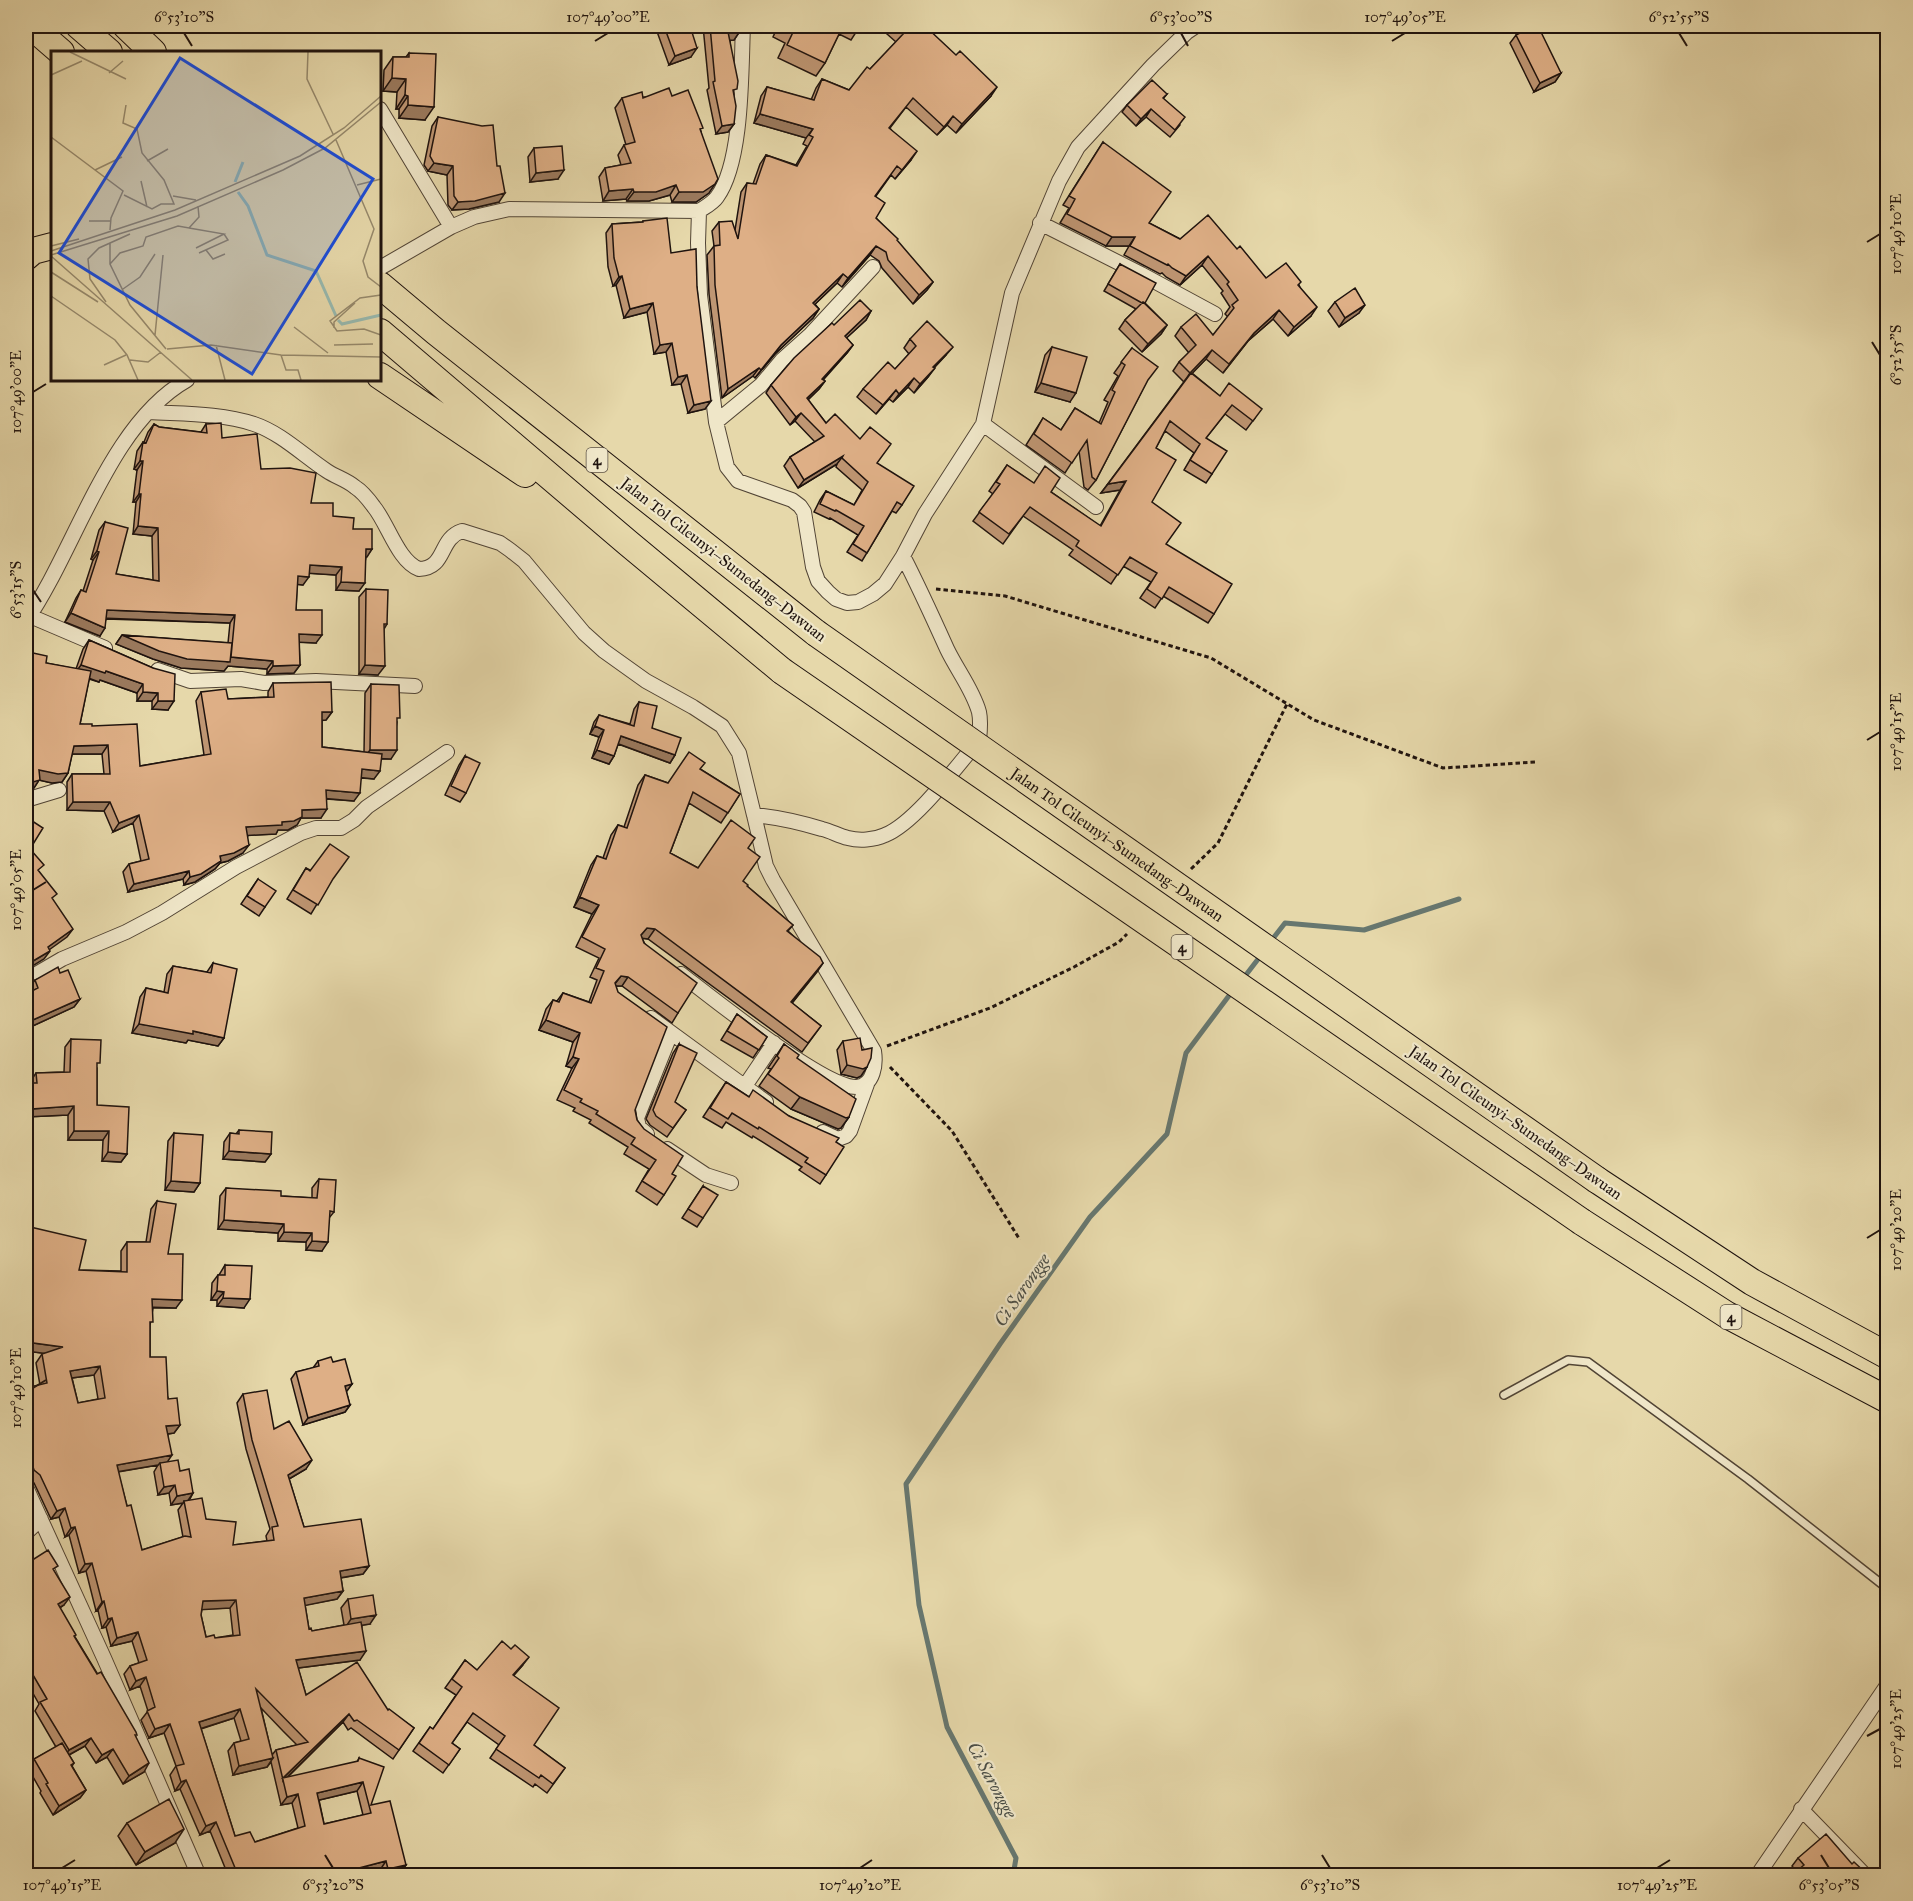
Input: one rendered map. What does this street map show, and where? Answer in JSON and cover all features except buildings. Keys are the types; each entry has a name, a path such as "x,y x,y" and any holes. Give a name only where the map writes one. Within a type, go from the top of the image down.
{"highway":[{"path":"31,26 60,51"},
{"path":"79,26 108,51"},
{"path":"126,26 152,51"},
{"path":"26,257 33,251 51,246"},
{"path":"381,277 436,332"},
{"name":"Jalan Tol Cileunyi–Sumedang–Dawuan","path":"381,286 816,633 1597,1180 1752,1282 1887,1356"},
{"name":"4","path":"381,333 782,671 1582,1222 1727,1315 1887,1400"},
{"path":"381,377 628,543"}],"street":[{"path":"381,267 446,230 474,217 509,208 699,211 717,197 736,146 743,26"},
{"path":"699,211 700,295 716,422 727,467 738,481 792,500 800,506 804,512 813,567 818,581 836,599 847,603 858,602 885,584 925,514 983,424 1012,293 1040,223 1078,147 1153,65 1196,26"},
{"path":"381,111 446,230"},
{"path":"1040,223 1215,314"},
{"path":"716,422 761,385 782,360 810,335 873,267"},
{"path":"117,653 28,619 116,454 161,399 186,381"},
{"path":"149,412 222,417 255,424 275,435 328,472 356,487 376,509 398,549 414,568 424,569 435,564 440,559 448,540 462,531 500,543 524,561 577,625 604,651 646,681 722,726 739,753 766,866 874,1050 872,1078 867,1084 850,1131 846,1136 838,1139 808,1126"},
{"path":"983,424 1096,507"},
{"path":"753,814 772,816 850,838 862,839 885,835 920,809 979,740 979,715 975,701 903,556"},
{"path":"143,665 190,681 241,679 264,683 316,681 415,686"},
{"path":"26,980 62,959 135,928 236,867 301,833 316,828 341,828 354,820 367,807 447,752"},
{"path":"26,800 59,790"},
{"path":"671,967 804,1065 844,1086 857,1087 867,1084"},
{"path":"635,1007 778,1111"},
{"path":"671,1033 637,1118 638,1123 644,1132 699,1171 731,1184"},
{"path":"745,1086 774,1043"},
{"path":"26,1487 199,1875"},
{"path":"26,1533 41,1519"},
{"path":"1757,1875 1887,1684"},
{"path":"1801,1809 1866,1875"}],"lane":[{"path":"1504,1395 1568,1360 1588,1362 1748,1479 1887,1589"}],"path":[{"path":"919,587 1005,596 1211,658 1314,720 1443,768 1535,762"},
{"path":"874,1050 952,1131 1020,1240"}],"waterway":[{"name":"Ci Sarongge","path":"1271,941 1285,923 1364,930 1459,899"},
{"name":"Ci Sarongge","path":"1242,980 1262,954"},
{"name":"Ci Sarongge","path":"1013,1876 1016,1858 947,1727 919,1605 906,1484 1000,1344 1090,1217 1167,1134 1186,1053 1234,989"}]}
